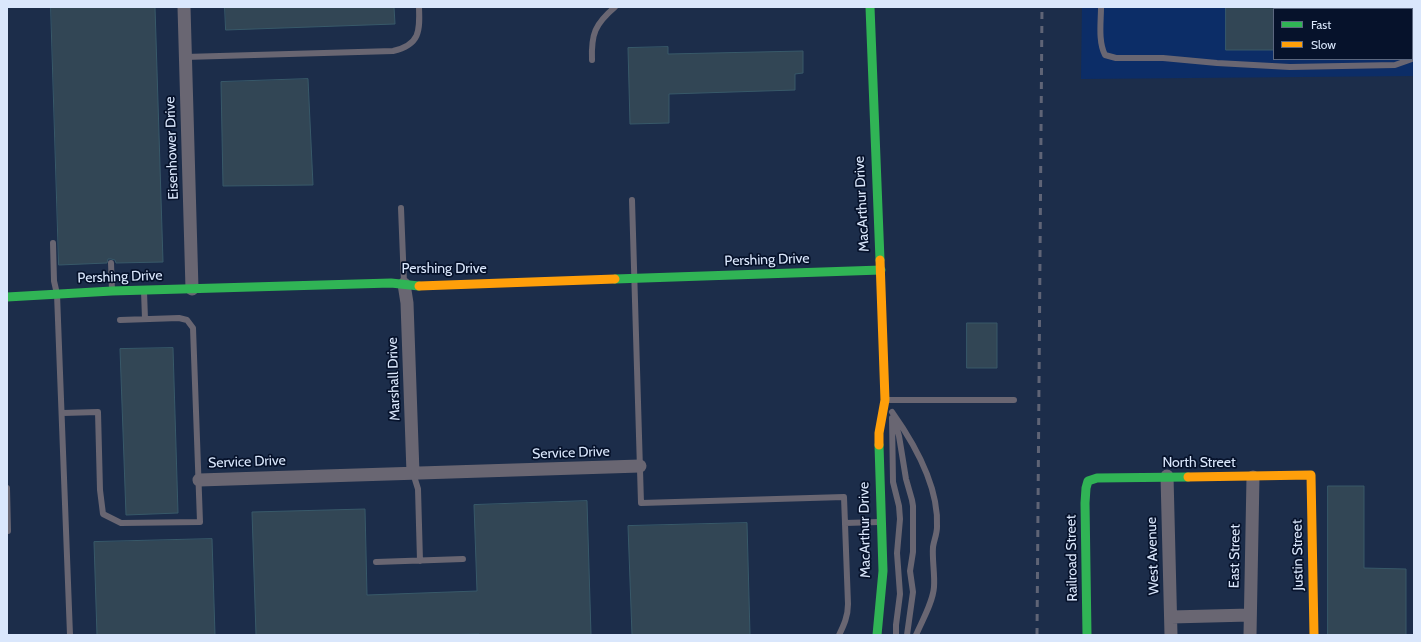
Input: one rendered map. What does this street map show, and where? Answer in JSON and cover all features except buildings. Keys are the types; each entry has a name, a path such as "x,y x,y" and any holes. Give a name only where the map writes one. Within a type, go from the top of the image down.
{"street":[{"name":"Eisenhower Drive","path":"184,7 192,289"},
{"name":"MacArthur Drive","path":"870,7 885,400 879,433 883,571 877,635"},
{"name":"Pershing Drive","path":"7,297 144,290 391,283 420,286 881,270"},
{"name":"Marshall Drive","path":"404,284 407,303 413,474"},
{"name":"MacArthur Drive","path":"885,400 892,412"},
{"name":"Service Drive","path":"199,480 640,466"},
{"name":"North Street","path":"1088,481 1097,478 1167,476 1253,477 1311,475"},
{"name":"Justin Street","path":"1311,475 1314,635"},
{"name":"West Avenue","path":"1167,476 1171,635"},
{"name":"East Street","path":"1250,635 1253,477"},
{"name":"Railroad Street","path":"1088,481 1085,503 1088,635"},
{"path":"1171,617 1250,615"}],"lane":[{"path":"185,57 393,51 404,49 416,36 419,25 419,7"},
{"path":"592,60 591,42 593,36 601,22 615,7"},
{"path":"1101,7 1100,34 1102,48 1105,54 1116,58 1163,58 1290,67 1395,65 1408,60"},
{"path":"632,200 641,503 844,496 848,613 838,635"},
{"path":"402,208 404,284"},
{"path":"53,243 54,281 57,294 63,413 70,635"},
{"path":"111,263 112,292"},
{"path":"144,290 145,319"},
{"path":"63,413 98,412 100,490 103,514 121,523 200,522 194,328 190,323 183,319 120,320"},
{"path":"885,400 1014,400"},
{"path":"892,412 893,482 899,506 900,519 897,553 900,594 896,635"},
{"path":"892,412 900,436 906,479 913,506 913,552 910,571 913,592 908,635"},
{"path":"892,412 907,433 920,461 933,491 937,515 937,528 933,548 934,588 927,610 916,635"},
{"path":"413,474 418,489 420,561"},
{"path":"7,488 8,531"},
{"path":"845,523 882,522"},
{"path":"376,562 463,559"}],"shaded area":[{"path":"1082,7 1414,7 1414,76 1081,79"}],"railway":[{"path":"1037,635 1042,7"}],"traffic: fast":[{"path":"870,7 880,260"},
{"path":"615,279 881,270"},
{"path":"7,297 112,291 391,283 419,286"},
{"path":"877,635 883,571 879,445"},
{"path":"1087,635 1085,503 1088,481 1097,478 1188,477"}],"traffic: slow":[{"path":"879,445 879,433 885,400 880,260"},
{"path":"419,286 615,279"},
{"path":"1188,477 1311,475 1314,635"}]}
